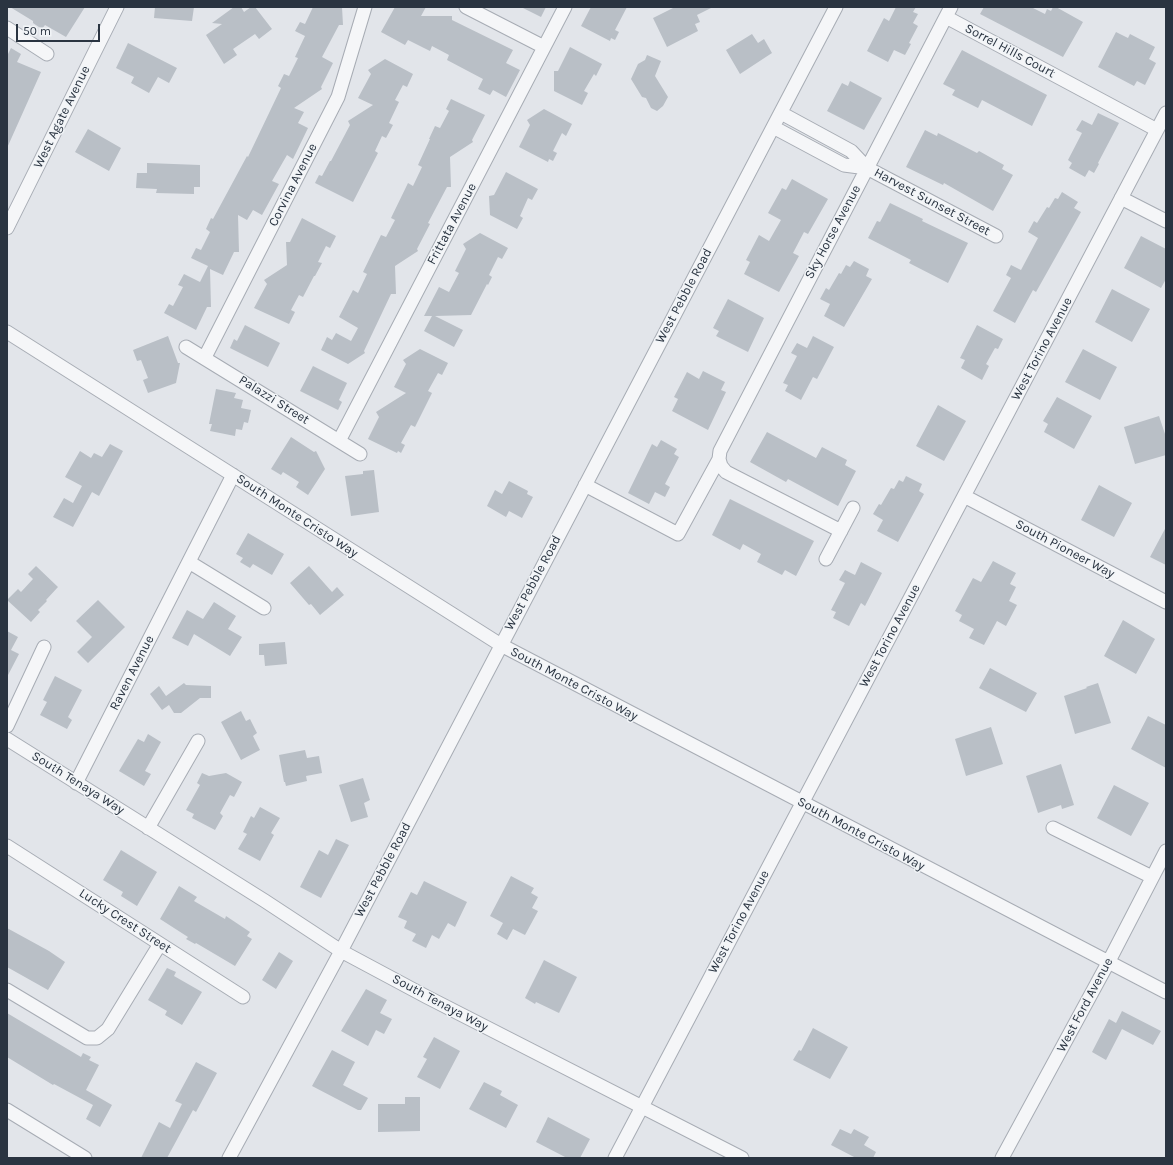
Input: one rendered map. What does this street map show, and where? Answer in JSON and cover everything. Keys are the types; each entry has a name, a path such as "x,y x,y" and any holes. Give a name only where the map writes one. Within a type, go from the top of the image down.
{"street":[{"name":"West Agate Avenue","path":"7,228 117,7"},
{"name":"Corvina Avenue","path":"204,357 338,97 365,7"},
{"path":"466,7 544,47"},
{"name":"Frittata Avenue","path":"339,441 565,7"},
{"name":"West Pebble Road","path":"229,1158 341,951 836,7"},
{"name":"Sorrel Hills Court","path":"948,12 1075,86 1157,130"},
{"name":"Sky Horse Avenue","path":"585,485 678,534 719,459 723,443 948,12"},
{"path":"7,28 47,54"},
{"name":"Harvest Sunset Street","path":"781,113 851,151 867,168 996,236"},
{"name":"West Torino Avenue","path":"614,1158 1166,113"},
{"name":"Harvest Sunset Street","path":"773,126 844,165 867,168"},
{"path":"831,158 838,144"},
{"path":"1121,198 1166,221"},
{"name":"South Monte Cristo Way","path":"7,332 501,645 1166,992"},
{"name":"Palazzi Street","path":"186,347 360,454"},
{"path":"719,459 721,466 726,472 840,531"},
{"name":"Raven Avenue","path":"76,783 233,475"},
{"name":"South Pioneer Way","path":"964,496 1166,602"},
{"path":"826,558 853,508"},
{"path":"189,562 264,608"},
{"path":"7,726 44,647"},
{"name":"South Tenaya Way","path":"7,739 265,901 341,951 742,1158"},
{"path":"148,828 198,741"},
{"path":"1053,828 1152,877"},
{"name":"Lucky Crest Street","path":"7,846 243,997"},
{"name":"West Ford Avenue","path":"1002,1158 1108,963 1166,851"},
{"path":"7,990 87,1038 97,1038 108,1029 160,944"},
{"path":"7,1110 85,1158"}],"building":[{"path":"10,7 85,7 66,37 45,25 42,29 33,23 33,21"},
{"path":"155,7 194,7 192,21 154,18"},
{"path":"234,7 241,7 244,12 251,7 255,7 272,29 259,39 255,34 233,49 237,55 224,64 206,35 222,24 212,23"},
{"path":"313,7 342,7 343,25 339,25 322,57 333,63 321,87 322,89 294,108 304,112 298,123 308,128 293,159 287,155 272,181 279,184 262,215 253,210 247,220 238,215 239,252 234,252 223,275 210,269 211,307 207,307 196,330 164,313 169,304 173,306 183,287 178,285 184,274 200,282 208,266 191,258 196,248 201,250 210,232 206,229 211,218 213,219 247,156 248,157 281,88 278,86 284,74 289,76 298,58 295,57 305,36 295,31 300,22 305,24"},
{"path":"395,7 426,7 421,16 452,16 452,20 513,50 506,63 520,70 506,97 493,90 490,95 478,89 483,79 447,60 449,55 432,46 430,51 408,40 405,45 381,32"},
{"path":"521,7 546,7 541,17"},
{"path":"591,7 627,7 615,30 619,32 615,40 611,38 610,41 581,26"},
{"path":"675,7 713,7 697,15 700,22 695,24 698,31 667,47 653,18"},
{"path":"896,7 916,7 913,12 918,14 913,23 918,26 909,43 911,44 905,55 894,50 888,62 867,51 884,18 889,21"},
{"path":"984,7 1031,7 1045,14 1047,9 1051,11 1053,7 1056,7 1083,22 1063,57 980,14"},
{"path":"1116,32 1128,38 1130,34 1155,47 1149,59 1156,63 1145,85 1137,81 1134,86 1098,67"},
{"path":"752,34 758,43 764,39 772,53 740,74 726,50"},
{"path":"128,43 177,68 169,83 158,77 149,93 131,83 134,77 116,68"},
{"path":"570,47 602,64 596,76 594,74 584,91 588,93 582,105 554,91 554,71 558,71"},
{"path":"11,48 21,54 17,62 41,72 7,148 7,56"},
{"path":"962,50 1047,95 1032,126 982,100 978,108 952,95 955,90 943,84"},
{"path":"647,55 661,61 655,76 668,97 663,106 657,111 651,108 646,98 642,97 631,79 638,64 645,60"},
{"path":"385,59 413,74 407,87 403,85 395,100 399,102 389,123 393,125 386,138 382,136 375,151 378,153 353,202 315,183 319,175 322,176 331,161 350,125 348,121 373,105 358,98 371,74 368,70"},
{"path":"850,81 882,98 864,130 827,111 842,83 848,86"},
{"path":"451,99 485,115 472,140 473,142 450,157 451,187 447,187 428,223 430,224 417,249 418,251 395,266 396,294 391,294 364,351 365,353 348,364 321,350 327,337 332,340 336,333 351,341 358,328 339,317 353,290 358,293 367,274 363,272 381,235 386,237 395,220 391,218 408,183 413,186 422,167 418,165 429,139 435,126 440,128 449,111 446,109"},
{"path":"544,109 572,124 566,136 562,133 553,151 557,153 553,161 549,159 548,162 519,147 530,125 527,120"},
{"path":"1098,113 1119,123 1094,173 1089,170 1085,177 1069,168 1072,163 1068,160 1082,133 1076,130 1082,120 1092,125"},
{"path":"88,129 121,148 109,171 75,152"},
{"path":"925,130 937,136 938,133 977,153 979,151 1004,165 1002,169 1013,175 993,211 944,183 943,185 906,167"},
{"path":"147,163 200,165 200,187 194,187 194,194 156,193 157,189 136,188 137,173 147,173"},
{"path":"506,172 538,189 532,200 528,198 520,216 523,218 517,229 490,215 489,196 494,195"},
{"path":"792,179 828,199 808,234 804,232 793,253 799,256 779,292 744,274 750,262 746,260 759,235 769,241 781,220 768,213 782,188 786,190"},
{"path":"1062,192 1078,202 1074,208 1081,212 1036,292 1033,290 1015,323 993,311 1011,278 1006,275 1011,265 1021,270 1038,238 1028,232 1034,221 1037,223 1047,207 1049,208 1055,198 1058,199"},
{"path":"890,203 923,219 922,221 968,243 948,283 909,263 911,260 868,238 877,221 880,222"},
{"path":"302,218 336,236 330,248 326,246 318,262 322,263 303,297 299,295 291,310 295,312 289,324 254,308 267,284 264,280 287,265 286,242 290,242"},
{"path":"480,233 508,248 502,259 498,257 489,275 492,277 471,315 435,316 463,330 454,347 424,331 432,316 424,316 439,287 449,292 459,273 455,271 466,249 463,244"},
{"path":"1141,236 1166,249 1166,279 1161,288 1124,268"},
{"path":"854,261 869,269 866,276 872,279 844,327 824,316 830,304 820,299 826,288 829,290 839,273 841,274 846,265 850,267"},
{"path":"1112,289 1150,309 1132,342 1095,322"},
{"path":"728,299 764,318 748,352 716,336 719,331 713,328"},
{"path":"245,325 280,343 268,367 230,348 234,339 237,341"},
{"path":"977,325 1003,339 998,349 995,348 986,364 989,366 982,380 961,368 965,360 960,358"},
{"path":"168,336 178,363 180,363 176,383 148,393 143,380 148,378 141,360 137,361 133,350"},
{"path":"813,336 834,347 817,379 813,377 801,400 785,391 788,385 783,383 797,356 791,353 797,343 807,348"},
{"path":"420,349 448,363 442,375 438,373 428,391 432,393 415,427 411,425 401,443 405,445 401,453 398,451 397,453 368,439 379,417 376,412 406,393 394,387 406,364 403,360"},
{"path":"1083,349 1117,367 1100,400 1065,382"},
{"path":"313,366 347,383 339,400 342,402 338,410 300,391"},
{"path":"703,371 725,382 721,390 726,392 708,430 672,411 678,399 674,397 687,372 699,379"},
{"path":"216,389 236,393 234,398 243,400 241,408 251,410 248,423 244,422 242,430 236,429 235,436 210,431 212,424 209,424"},
{"path":"1057,397 1092,416 1074,449 1044,432 1048,424 1043,421"},
{"path":"938,405 966,421 944,461 916,446"},
{"path":"1159,416 1166,437 1166,455 1135,464 1124,427"},
{"path":"767,432 816,458 822,447 847,460 845,465 856,471 838,506 788,479 786,482 750,462"},
{"path":"291,437 314,452 316,451 325,469 308,495 296,487 299,482 283,472 281,475 271,469"},
{"path":"661,440 677,449 674,454 679,457 665,484 670,487 665,497 655,492 649,504 628,493 652,444 657,447"},
{"path":"110,444 123,451 99,496 92,492 73,527 53,517 64,498 73,503 82,486 65,477 80,451 91,458 94,453 102,457"},
{"path":"374,470 379,512 351,516 345,476 363,474 363,471"},
{"path":"906,476 922,484 919,491 924,494 898,542 877,531 883,520 873,514 879,504 881,505 891,488 894,489 899,480 903,482"},
{"path":"509,481 528,491 527,494 533,497 522,518 509,511 506,517 487,506 495,490 502,494"},
{"path":"1099,485 1132,503 1114,537 1081,520"},
{"path":"730,499 814,541 796,576 785,570 782,575 757,562 761,554 743,544 740,550 712,535"},
{"path":"1166,527 1166,565 1150,557"},
{"path":"248,533 284,554 272,575 253,564 250,568 240,562 243,558 236,554"},
{"path":"993,561 1016,573 1010,584 1016,587 1009,601 1017,605 1006,626 997,621 984,645 969,638 974,629 959,621 962,615 955,611 973,578 981,582"},
{"path":"861,562 882,573 865,606 861,603 849,626 833,618 836,612 831,610 845,583 839,580 845,570 855,575"},
{"path":"36,566 58,587 38,610 40,612 31,622 7,600 18,589 21,592 33,579 28,574"},
{"path":"309,566 332,592 337,587 344,595 320,615 290,583"},
{"path":"98,600 125,627 88,663 77,652 92,637 76,621"},
{"path":"214,602 236,616 228,629 242,637 230,656 194,634 188,646 172,638 187,610 203,619"},
{"path":"1123,620 1155,639 1136,674 1104,656"},
{"path":"7,631 18,637 11,650 19,654 7,677"},
{"path":"285,642 287,664 265,666 264,655 259,655 259,644"},
{"path":"990,668 1037,693 1026,712 979,688"},
{"path":"55,676 82,690 68,717 72,720 67,729 40,715 47,702 43,700"},
{"path":"184,683 186,685 211,686 211,698 200,698 181,713 174,713 169,705 162,710 150,694 159,686 166,696"},
{"path":"1098,683 1111,723 1075,734 1064,696"},
{"path":"241,711 246,721 250,719 257,733 253,736 260,750 241,760 221,722"},
{"path":"1148,716 1166,725 1166,768 1131,749"},
{"path":"991,727 1003,764 966,776 955,739"},
{"path":"148,734 161,742 145,771 151,774 144,786 119,771 138,739 144,742"},
{"path":"305,750 307,758 319,756 322,773 306,776 307,781 286,786 279,755"},
{"path":"1061,764 1074,805 1062,809 1061,805 1038,813 1026,776"},
{"path":"202,773 209,776 226,773 242,782 234,797 230,795 220,813 223,816 215,830 192,818 194,814 186,810 200,785 197,783"},
{"path":"363,778 370,800 364,803 368,817 351,822 339,785"},
{"path":"1114,785 1149,803 1131,836 1097,818"},
{"path":"260,807 280,818 271,833 274,835 260,861 238,849 247,834 243,832 251,816 254,818"},
{"path":"336,839 349,845 321,898 300,887 319,850 328,855"},
{"path":"121,850 157,872 137,906 121,896 123,892 103,880"},
{"path":"511,876 534,888 531,893 538,897 532,908 538,911 525,935 513,929 507,940 497,934 503,923 490,916"},
{"path":"424,881 467,902 455,927 448,923 439,939 432,935 426,948 412,941 416,934 404,928 407,921 398,917 411,892 417,895"},
{"path":"179,886 197,897 194,901 225,919 226,916 250,932 247,936 252,939 235,966 196,943 195,944 186,939 188,937 160,919"},
{"path":"7,928 49,951 65,962 48,990 7,967"},
{"path":"279,952 293,961 276,989 262,980"},
{"path":"544,960 577,977 559,1013 536,1002 535,1004 525,998"},
{"path":"167,968 176,972 174,976 202,992 182,1025 165,1015 167,1011 148,1000"},
{"path":"366,989 387,1000 380,1013 392,1019 384,1034 376,1030 368,1046 341,1031"},
{"path":"1122,1011 1161,1031 1153,1045 1122,1029 1106,1060 1092,1052 1109,1019 1116,1023"},
{"path":"7,1013 81,1057 83,1053 91,1057 89,1060 99,1065 86,1090 112,1105 100,1127 86,1119 93,1105 54,1084 53,1085 7,1057"},
{"path":"813,1028 848,1047 830,1079 793,1060 799,1050 801,1051"},
{"path":"434,1037 460,1051 440,1089 417,1077 427,1059 423,1057"},
{"path":"332,1050 355,1062 343,1085 368,1098 361,1110 358,1110 312,1086"},
{"path":"196,1062 217,1073 196,1112 193,1110 167,1158 141,1158 159,1122 170,1128 182,1104 175,1101"},
{"path":"484,1082 502,1091 500,1095 518,1105 506,1128 469,1109"},
{"path":"405,1097 420,1097 420,1131 378,1132 378,1104 405,1104"},
{"path":"548,1117 590,1139 580,1158 567,1158 536,1142"},
{"path":"840,1129 851,1134 854,1129 869,1137 864,1145 876,1152 873,1158 856,1158 831,1145"}]}
